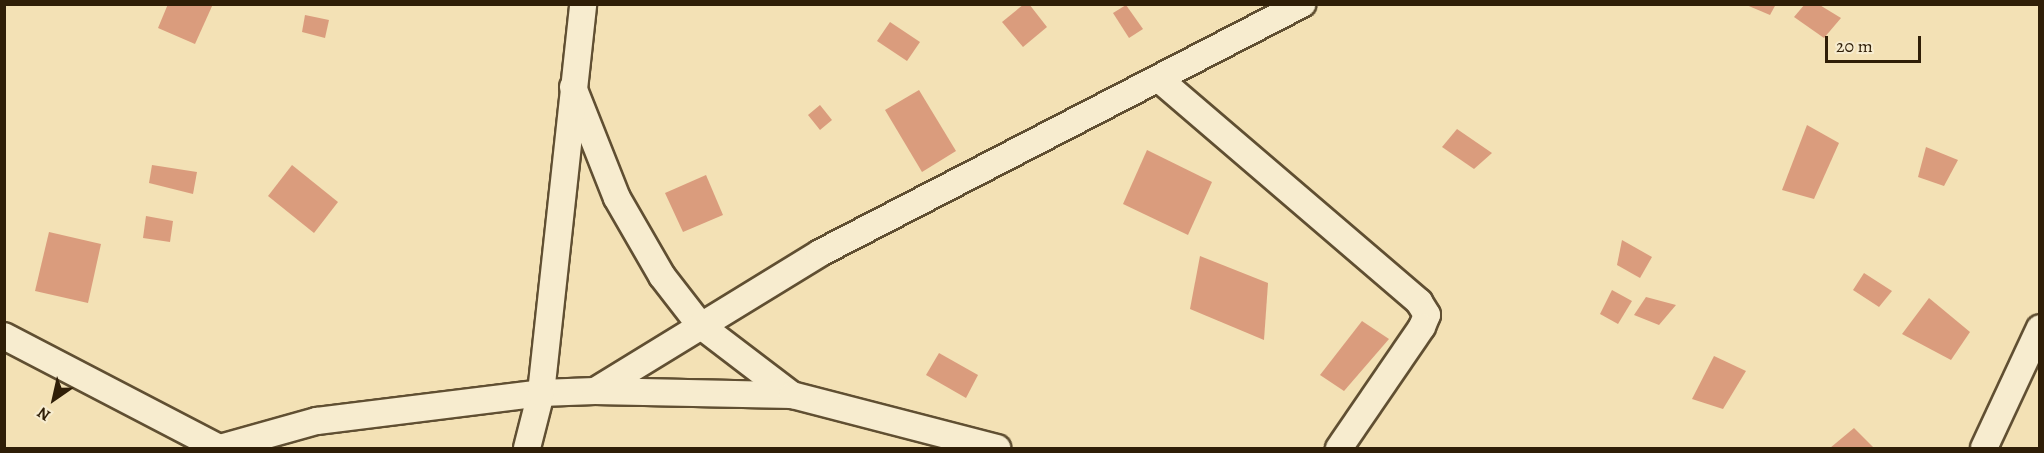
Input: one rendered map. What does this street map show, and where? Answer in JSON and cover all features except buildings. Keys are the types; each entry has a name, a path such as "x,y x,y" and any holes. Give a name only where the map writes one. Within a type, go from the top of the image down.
{"street":[{"path":"526,448 541,393 572,82 583,4"},
{"path":"595,391 820,253 1302,4"},
{"path":"1159,79 1419,302 1427,315 1422,327 1339,448"},
{"path":"572,82 617,198 662,276 700,325 792,395"},
{"path":"1984,448 2040,327"},
{"path":"4,336 220,448 317,421 541,393 595,391 792,395 997,448"}]}
